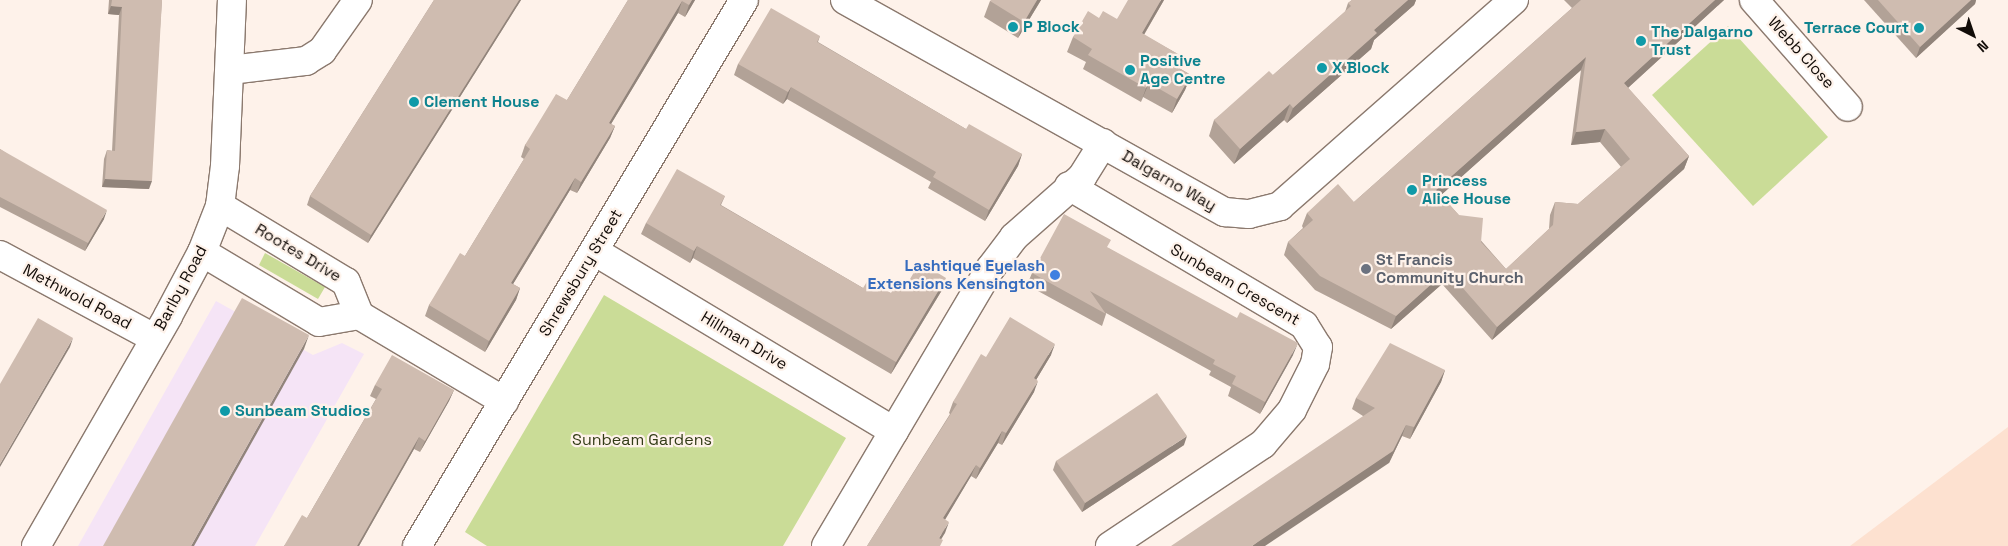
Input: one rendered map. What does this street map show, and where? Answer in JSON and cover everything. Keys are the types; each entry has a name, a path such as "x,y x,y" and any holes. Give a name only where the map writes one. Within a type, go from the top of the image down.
{"street":[{"name":"Barlby Road","path":"36,546 202,252 220,206 225,166 232,0"},
{"path":"230,70 306,61 322,51 358,0"},
{"name":"Shrewsbury Street","path":"417,546 744,0"},
{"name":"Dalgarno Way","path":"845,0 1225,212 1248,214 1280,206 1514,0"},
{"name":"Webb Close","path":"1754,0 1848,106"},
{"path":"826,546 990,269 1014,237 1068,186 1082,177 1103,143"},
{"name":"Sunbeam Crescent","path":"1068,186 1304,325 1318,347 1315,364 1292,410 1263,444 1110,546"},
{"name":"Rootes Drive","path":"220,206 346,282 359,315"},
{"name":"Hillman Drive","path":"594,251 894,431"},
{"path":"202,252 318,322 359,315 504,400"},
{"name":"Methwold Road","path":"0,255 154,338"}],"shaded area":[{"path":"216,301 313,355 342,343 364,354 255,546 78,546"},
{"path":"2008,427 2008,546 1850,546"}],"green space":[{"path":"1728,26 1828,137 1753,206 1652,95"},
{"path":"265,253 325,287 318,299 259,265"},
{"name":"Sunbeam Gardens","path":"604,295 846,438 783,546 487,546 465,532"}],"building":[{"path":"112,0 162,0 152,181 105,179 107,150 115,151 122,7 111,6"},
{"name":"Clement House","path":"434,0 519,0 371,235 310,196"},
{"path":"628,0 692,0 689,5 682,1 609,123 615,126 581,182 575,178 511,283 520,288 489,341 429,305 460,253 465,256 530,149 525,145 556,94 567,100"},
{"path":"991,0 1037,0 1024,22"},
{"path":"1128,0 1161,0 1142,33 1183,57 1177,67 1191,75 1177,99 1149,83 1146,88 1088,55 1092,49 1073,37 1088,11 1099,18 1103,11 1117,19"},
{"name":"X Block","path":"1352,0 1408,0 1374,30 1377,33 1293,108 1290,104 1240,149 1214,120 1269,71 1273,75 1351,6 1348,3"},
{"path":"1581,0 1715,0 1624,83 1689,156 1497,327 1447,270 1396,316 1320,276 1288,242 1313,220 1307,213 1338,184 1354,202","holes":["1586,57 1576,132 1605,129 1630,159 1578,204 1555,202 1553,225 1506,269 1481,242 1483,218 1459,215 1436,190"]},
{"name":"Terrace Court","path":"1878,0 1971,0 1920,47"},
{"path":"771,8 820,36 817,42 966,129 969,124 1022,154 989,210 933,177 936,172 791,87 788,92 738,64"},
{"path":"0,149 107,210 88,243 0,197"},
{"path":"677,169 725,196 720,205 863,288 868,280 891,293 895,286 903,291 920,262 946,278 896,362 697,246 694,251 646,223"},
{"path":"1064,214 1111,240 1107,247 1237,318 1240,312 1298,343 1265,402 1232,384 1236,376 1213,364 1215,360 1090,291 1106,314 1032,273"},
{"name":"Sunbeam Studios","path":"242,298 309,335 191,546 103,546"},
{"path":"1010,317 1055,344 1034,378 1038,381 1006,433 1002,431 980,468 976,465 943,518 949,522 939,538 943,540 940,546 867,546 957,404 953,402 981,354 986,357"},
{"path":"38,318 73,338 0,464 0,384"},
{"path":"1390,343 1445,370 1414,427 1406,425 1393,451 1252,546 1171,546 1375,408 1356,398"},
{"path":"392,355 454,390 425,441 419,437 357,546 284,546 302,515 307,518 382,389 375,385"},
{"path":"1157,393 1187,436 1085,503 1056,461"}],"place":[{"name":"P Block","path":"1013,27"},
{"name":"Terrace Court","path":"1919,28"},
{"name":"The Dalgarno Trust","path":"1641,41"},
{"name":"X Block","path":"1322,68"},
{"name":"Positive Age Centre","path":"1130,70"},
{"name":"Clement House","path":"414,102"},
{"name":"Princess Alice House","path":"1412,190"},
{"name":"St Francis Community Church","path":"1366,269"},
{"name":"Lashtique Eyelash Extensions Kensington","path":"1055,275"},
{"name":"Sunbeam Studios","path":"225,411"}]}
